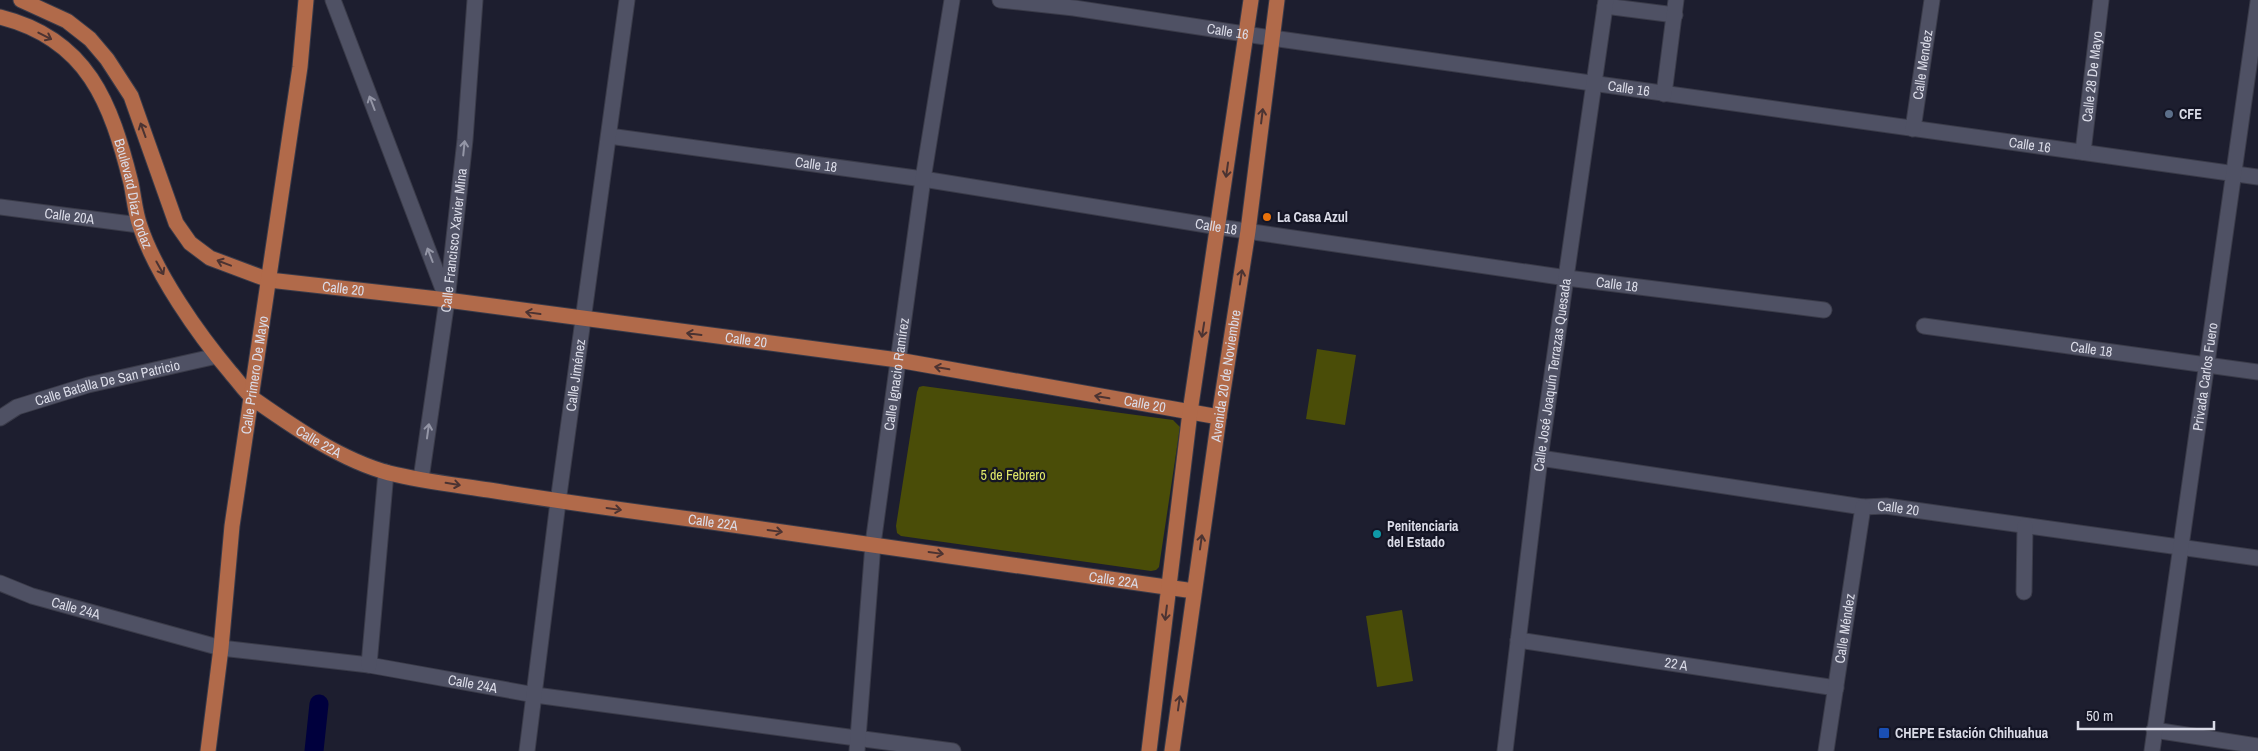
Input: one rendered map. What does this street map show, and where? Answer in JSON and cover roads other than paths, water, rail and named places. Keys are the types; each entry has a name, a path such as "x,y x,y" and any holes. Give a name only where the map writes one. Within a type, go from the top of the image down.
{"main road":[{"name":"Boulevard Díaz Ordaz","path":"21,0 67,21 90,39 107,59 131,96 176,223 190,243 210,258 269,280"},
{"name":"Calle Primero De Mayo","path":"208,751 221,648 232,526 300,67 306,0"},
{"name":"Avenida 20 de Noviembre","path":"1149,751 1190,412 1219,227 1251,0"},
{"name":"Avenida 20 de Noviembre","path":"1172,751 1219,417 1248,231 1276,0"},
{"name":"Boulevard Díaz Ordaz","path":"0,17 15,21 50,38 71,53 88,73 108,105 124,154 139,225 158,264 190,320 251,397"},
{"name":"Calle 20","path":"269,280 447,300 584,320 898,360 1219,417"},
{"name":"Calle 22A","path":"251,397 314,438 349,457 386,472 558,502 873,544 1194,591"}],"street":[{"path":"333,0 447,300"},
{"name":"Calle Francisco Xavier Mina","path":"421,479 447,300 465,140 475,0"},
{"name":"Calle Jiménez","path":"526,751 627,0"},
{"name":"Calle Ignacio Ramírez","path":"858,744 873,544 923,179 952,0"},
{"name":"Calle 16","path":"1000,0 1074,4 1272,38 2258,177"},
{"name":"Calle Mendez","path":"1913,128 1932,0"},
{"name":"Calle 28 De Mayo","path":"2083,152 2100,0"},
{"name":"Privada Carlos Fuero","path":"2152,751 2258,2"},
{"path":"1605,3 1676,7 1664,94"},
{"name":"Calle José Joaquín Terrazas Quesada","path":"1504,751 1540,458 1605,3"},
{"name":"Calle 18","path":"609,136 923,179 1219,227 1567,278 1824,310"},
{"name":"Calle 20A","path":"0,206 139,225"},
{"name":"Calle 18","path":"1924,326 2258,372"},
{"name":"Calle Batalla De San Patricio","path":"0,418 18,407 88,385 217,356"},
{"path":"0,405 18,407"},
{"name":"Calle 20","path":"1540,458 1864,507 1886,506 2258,558"},
{"path":"370,665 386,472"},
{"name":"Calle Méndez","path":"1826,751 1864,507"},
{"path":"2024,592 2025,526"},
{"name":"Calle 24A","path":"0,583 32,596 221,648 370,665 535,695 858,744 953,751"},
{"name":"22 A","path":"1518,640 1836,688"},
{"path":"2154,730 2258,746"}],"waterway":[{"path":"314,751 319,704"}],"place":[{"name":"CFE","path":"2169,114"},
{"name":"La Casa Azul","path":"1267,217"},
{"name":"Penitenciaria del Estado","path":"1377,534"},
{"name":"CHEPE Estación Chihuahua","path":"1884,733"}],"park label":[{"name":"5 de Febrero","path":"1013,475"}]}
